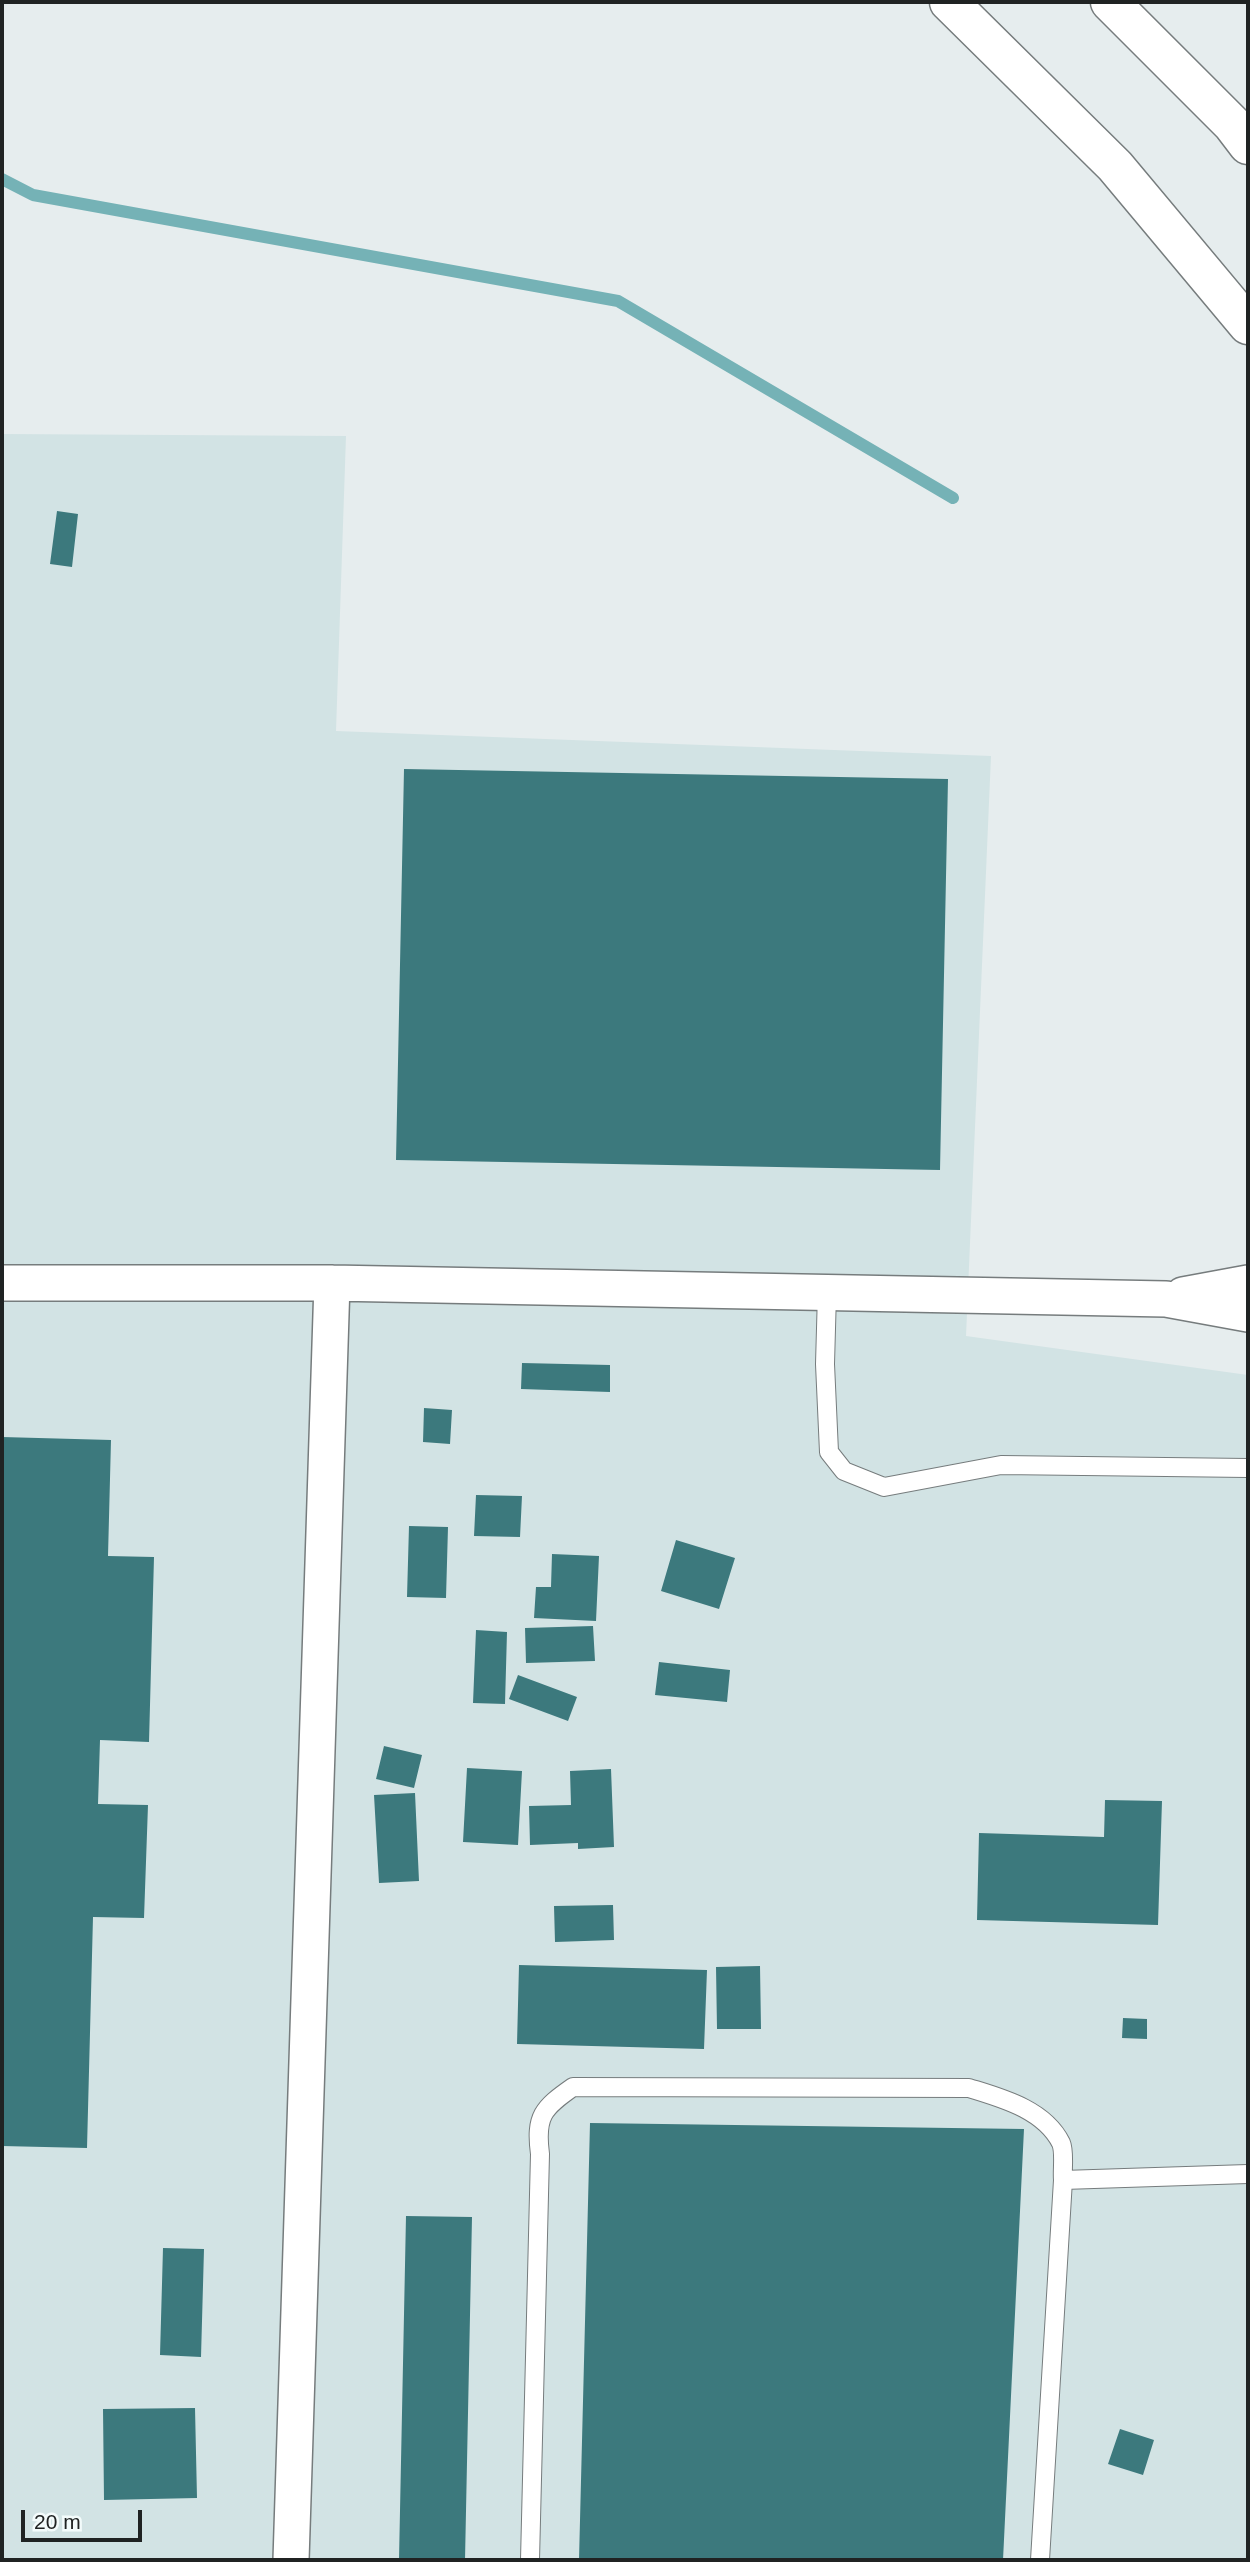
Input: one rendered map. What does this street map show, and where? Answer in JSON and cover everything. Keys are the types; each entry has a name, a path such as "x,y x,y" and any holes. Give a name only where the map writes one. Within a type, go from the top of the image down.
{"street":[{"path":"949,2 1115,166 1248,324"},
{"path":"1110,2 1232,124 1248,145"},
{"path":"2,1283 332,1283 1166,1299 1248,1314"},
{"path":"291,2560 332,1283"},
{"path":"1166,1299 1248,1283"}],"lane":[{"path":"827,1293 825,1364 828,1452 844,1471 884,1487 1001,1465 1248,1468"},
{"path":"530,2560 540,2154 537,2131 548,2105 573,2087 969,2088 1013,2101 1045,2123 1062,2144 1063,2180 1040,2560"},
{"path":"1063,2180 1248,2174"}],"shaded area":[{"path":"2,434 346,436 336,731 991,756 966,1336 1248,1375 1248,2560 2,2560"}],"building":[{"path":"57,511 78,514 72,567 50,564"},
{"path":"404,769 948,779 940,1170 396,1160"},
{"path":"522,1363 610,1365 610,1392 521,1389"},
{"path":"424,1408 452,1410 450,1444 423,1442"},
{"path":"2,1437 111,1440 108,1556 154,1557 149,1742 100,1740 98,1804 148,1805 144,1918 93,1917 87,2148 2,2146"},
{"path":"476,1495 522,1496 520,1537 474,1536"},
{"path":"409,1526 448,1527 446,1598 407,1597"},
{"path":"676,1540 735,1558 719,1609 661,1591"},
{"path":"552,1554 599,1556 596,1621 534,1618 536,1587 551,1587"},
{"path":"593,1626 595,1661 526,1663 525,1628"},
{"path":"476,1630 507,1632 505,1704 473,1703"},
{"path":"659,1662 730,1670 727,1702 655,1695"},
{"path":"518,1675 577,1697 568,1721 509,1699"},
{"path":"384,1746 422,1755 414,1788 376,1779"},
{"path":"467,1768 522,1771 518,1845 463,1842"},
{"path":"611,1769 614,1847 578,1849 578,1843 530,1845 529,1806 571,1805 570,1771"},
{"path":"415,1793 419,1881 379,1883 374,1795"},
{"path":"1105,1800 1162,1801 1158,1925 977,1920 979,1833 1104,1837"},
{"path":"613,1905 614,1940 555,1942 554,1906"},
{"path":"519,1965 707,1970 704,2049 517,2044"},
{"path":"760,1966 761,2029 717,2029 716,1967"},
{"path":"1123,2018 1147,2019 1147,2039 1122,2038"},
{"path":"590,2123 1024,2129 1003,2560 579,2560"},
{"path":"406,2216 472,2217 465,2560 399,2560"},
{"path":"163,2248 204,2249 201,2357 160,2355"},
{"path":"195,2408 197,2498 104,2500 103,2409"},
{"path":"1120,2429 1154,2440 1143,2475 1108,2464"}],"waterway":[{"path":"2,179 33,195 618,301 953,498"}]}
